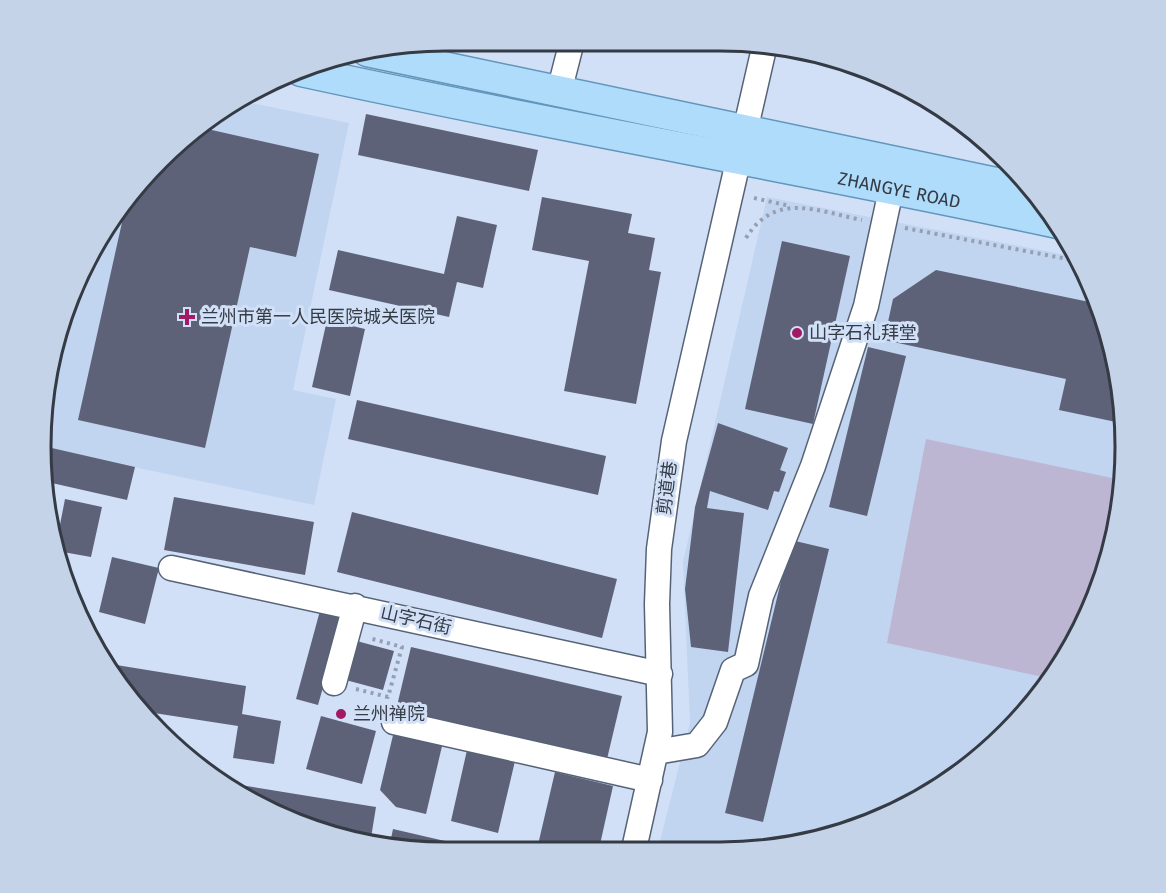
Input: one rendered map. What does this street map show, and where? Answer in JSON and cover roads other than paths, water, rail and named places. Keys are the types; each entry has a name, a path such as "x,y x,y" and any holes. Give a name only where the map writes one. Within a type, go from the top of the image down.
{"main road":[{"path":"388,55 559,92 743,145"},
{"path":"314,74 474,109 743,145 1019,188"},
{"name":"ZHANGYE ROAD","path":"743,145 891,190 1043,220"}],"street":[{"path":"559,92 569,51"},
{"name":"剪道巷","path":"636,842 660,732 657,604 659,549 674,441 763,53"},
{"path":"656,752 697,745 716,722 733,670 746,664 761,596 813,466 866,306 891,190"},
{"name":"山字石街","path":"171,568 355,606 660,674"},
{"path":"334,683 355,606"},
{"path":"394,722 650,780"}],"place":[{"name":"兰州市第一人民医院城关医院","path":"187,317"},
{"name":"山字石礼拜堂","path":"797,333"},
{"name":"兰州禅院","path":"341,714"}]}
